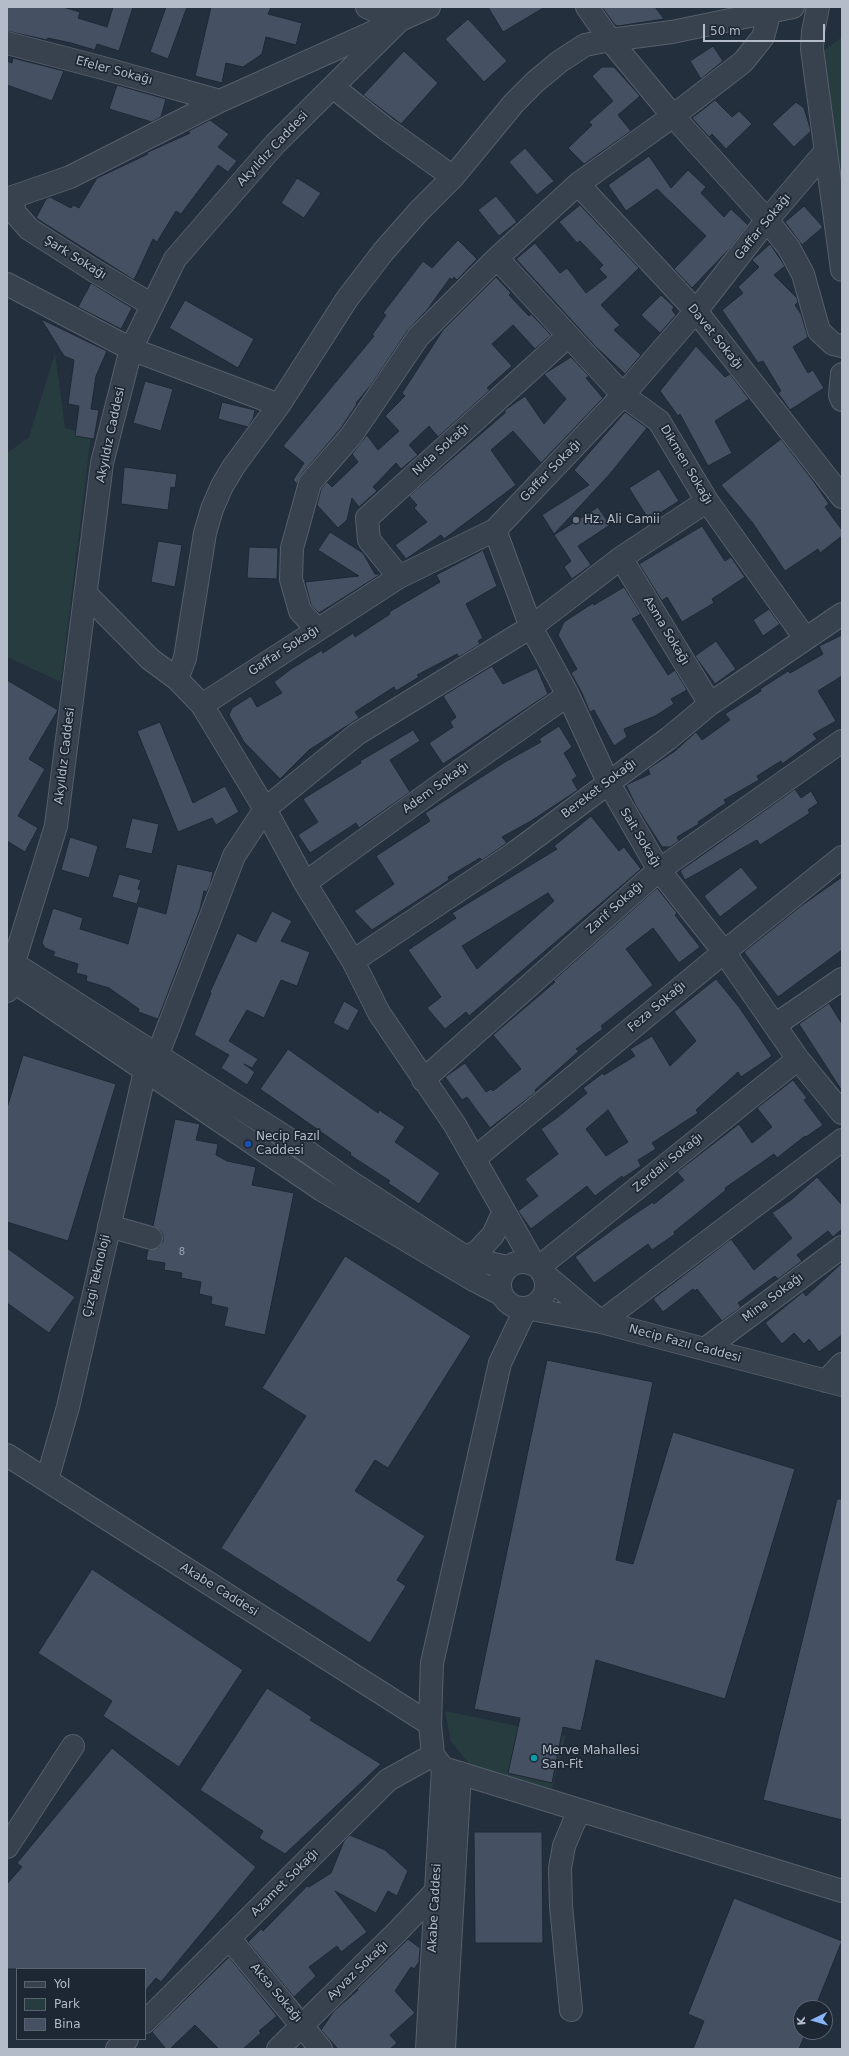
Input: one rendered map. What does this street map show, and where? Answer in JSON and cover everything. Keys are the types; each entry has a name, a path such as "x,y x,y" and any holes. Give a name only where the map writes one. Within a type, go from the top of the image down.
{"street":[{"path":"367,7 401,15"},
{"path":"10,198 70,177 220,101 401,15 429,7"},
{"path":"587,7 610,40 673,116 767,220 789,248 804,274 819,331 833,344 842,346"},
{"path":"177,680 185,658 205,533 212,509 222,486 234,466 279,405 347,299 383,252 419,211 453,177 514,103 535,82 559,62 585,45 610,40 672,32 793,7"},
{"path":"818,7 813,32 812,49 842,270"},
{"path":"317,629 300,611 291,580 292,548 310,483 351,436 418,337 497,258 578,184 673,116 743,62 763,37 770,11"},
{"name":"Akyıldız Caddesi","path":"9,974 56,826 102,462 131,349 175,259 275,144 333,87 401,15"},
{"name":"Efeler Sokağı","path":"7,43 220,101"},
{"path":"333,87 386,129 453,177"},
{"name":"Gaffar Sokağı","path":"202,705 399,577 495,530 623,395 696,311 767,220 826,151"},
{"name":"Davet Sokağı","path":"578,184 696,311 842,497"},
{"name":"Şark Sokağı","path":"10,198 14,212 29,229 93,270 152,305"},
{"name":"Dikmen Sokağı","path":"497,258 623,395 659,421 707,501 805,638"},
{"path":"7,284 131,349 279,405"},
{"name":"Nida Sokağı","path":"399,577 369,540 367,518 568,336"},
{"path":"842,374 840,395 842,400"},
{"name":"Çizgi Teknoloji","path":"46,1480 68,1407 109,1226 152,1063 234,856 265,809 358,734 530,627 621,558 707,501"},
{"name":"Sait Sokağı","path":"495,530 530,627 568,695 608,782 658,870 724,952 798,1060 842,1113"},
{"name":"Asma Sokağı","path":"621,558 710,704"},
{"path":"86,594 150,659 177,680 202,705 265,809 305,883 353,961 380,1013 423,1080 455,1125 504,1211 527,1267 546,1288 544,1296 533,1306 518,1308 322,1190 152,1063"},
{"name":"Bereket Sokağı","path":"353,961 513,854 668,738 710,704 842,614"},
{"name":"Adem Sokağı","path":"305,883 461,770 568,695"},
{"name":"Zarif Sokağı","path":"423,1080 658,870 842,742"},
{"name":"Feza Sokağı","path":"474,1159 724,952 842,857"},
{"path":"9,974 152,1063 298,1145 467,1258 527,1267 602,1322 842,1140"},
{"path":"774,1025 842,979"},
{"name":"Zerdali Sokağı","path":"527,1267 798,1060"},
{"path":"467,1258 479,1250 493,1235 504,1211"},
{"path":"109,1226 151,1238"},
{"name":"Mina Sokağı","path":"705,1349 842,1247"},
{"path":"527,1267 500,1280 503,1298 500,1363 432,1663 430,1724 445,1765 581,1811 842,1891"},
{"path":"500,1363 526,1308"},
{"name":"Necip Fazıl Caddesi","path":"526,1308 602,1322 834,1383"},
{"path":"834,1383 842,1364"},
{"name":"Akabe Caddesi","path":"7,1455 430,1724"},
{"path":"7,1847 73,1746"},
{"name":"Akabe Caddesi","path":"427,2049 445,1765"},
{"name":"Akabe Caddesi","path":"444,2049 445,1765"},
{"name":"Azamet Sokağı","path":"146,2021 388,1780 445,1765"},
{"path":"571,2010 561,1906 560,1868 564,1846 574,1822 581,1811"},
{"name":"Ayvaz Sokağı","path":"278,2049 398,1931 436,1891"},
{"name":"Aksa Sokağı","path":"229,1938 322,2049"},
{"path":"117,2049 126,2040"}],"green space":[{"path":"842,37 842,199 822,52"},
{"path":"55,353 65,428 91,435 61,682 7,657 7,453 29,437"},
{"path":"445,1711 566,1736 551,1792 470,1765 451,1741"}],"building":[{"path":"7,7 63,7 80,12 78,18 107,27 113,7 133,7 119,51 97,44 95,50 48,38 47,40 7,31"},
{"path":"166,7 187,7 168,59 150,52"},
{"path":"211,7 271,7 268,14 302,23 296,45 266,37 262,54 243,67 226,63 222,83 195,76"},
{"path":"488,7 545,7 503,32"},
{"path":"602,7 655,7 664,19 618,26 615,25"},
{"path":"468,19 507,61 484,82 445,39"},
{"path":"713,46 723,61 701,79 690,61"},
{"path":"404,51 438,83 401,124 363,95"},
{"path":"13,58 64,71 52,101 7,85 7,61 12,63"},
{"path":"602,67 614,67 640,96 618,115 631,131 584,164 568,148 592,125 589,122 613,101 592,76"},
{"path":"117,85 166,99 161,117 152,122 109,109"},
{"path":"715,100 732,117 739,111 752,124 726,149 712,134 709,137 692,118"},
{"path":"796,102 804,108 811,131 794,147 772,124"},
{"path":"210,120 229,134 218,147 237,161 228,172 218,165 181,214 176,211 157,242 153,239 134,280 36,218 46,199 50,197 71,208 73,205 79,208 97,178 190,133 187,132"},
{"path":"525,148 554,181 537,195 509,162"},
{"path":"649,156 671,188 688,170 706,187 701,193 724,217 731,209 748,225 730,248 692,288 674,269 706,236 657,189 626,211 608,185"},
{"path":"297,178 321,193 304,218 281,203"},
{"path":"496,196 517,222 499,236 478,210"},
{"path":"580,205 639,268 601,305 620,325 614,330 641,355 625,374 596,347 516,259 535,243 560,273 567,268 586,293 607,277 599,269 603,265 580,241 577,243 559,222"},
{"path":"804,206 823,227 802,245 785,222"},
{"path":"458,240 477,259 457,280 454,277 452,280 450,278 427,310 408,330 371,385 356,403 357,404 341,428 301,475 297,484 293,480 304,463 283,446 374,336 372,335 386,315 383,313 423,261 432,268"},
{"path":"770,244 785,266 774,275 797,298 798,302 795,305 801,314 808,337 793,347 808,373 813,370 824,388 790,410 778,393 781,391 763,361 758,363 722,310 743,293 738,287 759,267 752,260"},
{"path":"496,277 511,293 509,295 529,316 531,314 551,335 535,349 513,325 492,344 512,366 487,388 490,390 438,437 429,426 409,445 418,455 401,469 396,463 373,487 377,491 359,507 352,498 347,520 338,528 317,505 321,489 327,482 332,487 358,462 352,454 367,435 378,450 399,431 385,416 405,396 402,393 443,330"},
{"path":"91,283 132,308 121,329 78,307"},
{"path":"661,295 674,307 672,310 676,315 660,333 641,315"},
{"path":"185,300 254,339 238,368 169,328"},
{"path":"41,319 107,351 96,376 91,409 99,410 94,439 75,436 79,406 68,404 74,360 64,356"},
{"path":"696,346 725,377 730,374 749,399 715,421 732,453 708,466 680,414 678,416 660,391"},
{"path":"571,357 589,376 586,378 603,398 541,463 513,431 491,450 516,485 444,539 441,535 406,559 395,545 427,522 414,508 417,505 409,496 505,413 505,410 525,396 544,424 566,399 544,374"},
{"path":"145,381 173,389 161,431 133,423"},
{"path":"222,402 255,410 253,419 248,427 218,419"},
{"path":"625,412 647,428 609,475 554,534 542,515 589,485 574,470"},
{"path":"781,439 829,504 825,507 842,530 842,536 820,553 818,549 785,571 752,522 721,485"},
{"path":"124,467 177,474 175,488 171,487 168,510 121,504"},
{"path":"659,469 679,501 649,520 629,488"},
{"path":"598,507 610,525 578,546 591,565 572,579 564,567 571,561 554,535"},
{"path":"702,526 725,561 731,557 745,577 712,599 714,603 682,622 667,597 662,601 639,564"},
{"path":"330,532 363,553 375,574 381,574 319,613 311,605 305,582 359,576 318,550"},
{"path":"158,541 182,545 175,587 151,582"},
{"path":"249,547 278,548 277,579 247,578"},
{"path":"483,550 497,586 466,604 483,638 478,641 480,644 459,657 457,654 417,675 419,677 396,691 394,687 355,712 359,718 309,750 280,779 244,742 229,715 232,708 251,696 257,707 282,693 274,682 291,669 322,650 323,653 353,633 355,637 390,614 389,612 440,582 436,575"},
{"path":"624,587 641,614 632,619 668,675 675,670 687,690 671,699 674,704 655,716 624,729 627,737 614,746 594,710 590,712 571,673 577,669 558,635 564,622 593,603 594,605"},
{"path":"769,609 780,624 763,636 753,620"},
{"path":"842,635 842,676 818,691 836,721 813,734 817,739 782,764 781,761 757,776 759,780 724,800 726,803 698,822 699,824 677,837 679,841 670,847 662,847 636,806 626,785 650,774 648,769 675,751 696,732 702,740 730,720 725,714 761,691 760,689 788,671 790,673 823,654 819,646"},
{"path":"716,641 736,669 715,684 695,656"},
{"path":"492,666 503,684 537,668 548,694 443,764 429,743 453,727 450,722 456,717 443,696"},
{"path":"7,680 58,710 29,759 45,769 18,816 38,828 25,852 7,841"},
{"path":"160,722 193,803 225,786 239,812 216,825 212,818 178,832 137,731"},
{"path":"559,726 572,747 564,753 577,776 572,780 578,790 531,821 502,837 507,843 482,860 480,858 448,877 449,880 372,930 354,911 394,884 376,856 430,821 425,813 505,762 541,742 539,739"},
{"path":"413,730 420,741 390,760 410,792 359,828 356,823 310,853 298,835 318,822 303,799 361,763 360,761"},
{"path":"795,789 801,798 811,791 818,803 808,810 810,813 760,845 757,840 685,880 680,871"},
{"path":"591,816 619,851 624,847 641,869 469,1016 466,1012 445,1029 427,1008 441,997 408,950 456,918 452,913 557,849 554,846","holes":["548,893 554,901 477,969 462,946"]},
{"path":"132,818 159,824 152,854 125,848"},
{"path":"70,837 98,846 89,878 61,870"},
{"path":"177,864 213,872 207,892 204,891 200,909 158,1019 138,1012 139,1009 109,988 86,981 87,976 76,973 78,964 53,956 55,952 45,948 42,943 53,908 83,918 80,929 128,944 138,906 166,914"},
{"path":"741,867 758,888 720,917 704,896"},
{"path":"119,874 141,880 138,889 141,890 137,904 112,897"},
{"path":"842,877 842,950 778,997 744,952 801,906"},
{"path":"657,888 677,913 675,915 700,947 679,963 653,928 626,949 653,985 601,1026 603,1029 576,1049 579,1051 535,1090 536,1092 490,1128 467,1097 462,1100 445,1077 465,1063 486,1092 491,1089 493,1091 521,1069 493,1035 555,982 553,981"},
{"path":"272,911 292,921 281,941 310,952 297,986 281,980 264,1018 247,1010 229,1041 258,1059 252,1068 244,1064 255,1072 247,1085 221,1068 229,1055 194,1035 211,993 210,992 237,933 256,942"},
{"path":"716,979 739,1007 772,1056 741,1077 738,1072 696,1110 698,1113 652,1143 656,1149 638,1160 641,1166 623,1178 622,1176 595,1196 587,1186 531,1229 518,1211 538,1196 525,1179 558,1154 541,1129 587,1093 583,1088 603,1073 604,1075 635,1056 630,1049 652,1036 670,1066 696,1041 674,1012","holes":["608,1110 628,1142 606,1156 586,1129"]},
{"path":"344,1001 359,1010 348,1031 333,1023"},
{"path":"829,1003 842,1024 842,1091 799,1024"},
{"path":"288,1049 378,1113 379,1110 405,1127 395,1142 440,1173 419,1204 388,1183 390,1181 350,1155 351,1153 260,1089"},
{"path":"23,1055 116,1084 68,1241 7,1222 7,1108"},
{"path":"793,1080 807,1098 804,1100 823,1125 806,1137 805,1136 777,1158 774,1154 725,1188 726,1190 674,1232 675,1234 652,1250 648,1244 594,1283 575,1257 623,1222 653,1202 654,1204 684,1180 677,1172 739,1124 752,1143 772,1127 757,1108"},
{"path":"175,1119 200,1124 196,1140 218,1144 216,1155 227,1161 256,1167 252,1185 294,1193 265,1335 224,1326 228,1308 211,1304 212,1297 199,1294 201,1282 181,1278 182,1273 164,1270 165,1263 146,1260 148,1250 159,1247 163,1241 163,1235 160,1230 153,1226"},
{"path":"817,1177 842,1205 842,1229 833,1237 828,1231 797,1255 802,1261 778,1279 775,1276 738,1303 741,1307 722,1321 697,1289 695,1291 693,1289 663,1312 653,1299 731,1239 754,1270 792,1238 772,1213 791,1200"},
{"path":"7,1248 75,1297 49,1333 7,1303"},
{"path":"345,1256 471,1336 388,1468 375,1460 355,1491 425,1536 397,1580 406,1586 370,1643 221,1548 306,1416 262,1388"},
{"path":"842,1263 842,1335 819,1352 809,1339 804,1344 794,1333 782,1344 765,1323 803,1292 806,1296"},
{"path":"547,1360 653,1382 616,1560 633,1564 673,1432 795,1469 725,1699 596,1660 581,1731 563,1727 552,1783 508,1773 520,1718 474,1709"},
{"path":"837,1499 842,1499 842,1820 763,1800"},
{"path":"92,1569 243,1670 179,1767 103,1716 112,1701 38,1653"},
{"path":"267,1688 312,1717 310,1720 381,1764 285,1854 259,1838 263,1831 200,1790"},
{"path":"112,1748 256,1867 161,1982 156,1978 146,1990 146,1968 7,1969 7,1884 22,1867 17,1863"},
{"path":"474,1832 542,1832 543,1943 475,1943"},
{"path":"350,1835 385,1850 408,1871 397,1896 388,1891 376,1913 335,1891 367,1932 341,1952 337,1946 309,1967 316,1976 294,1997 248,1942 261,1929 263,1931 307,1886 309,1887 331,1873 344,1841"},
{"path":"734,1898 842,1941 818,2000 793,2000 793,2040 803,2040 799,2049 693,2049 704,2021 688,2014"},
{"path":"408,1939 420,1948 419,1962 414,1969 411,1967 395,1991 415,2013 390,2035 397,2043 390,2049 338,2049 321,2030 334,2011 358,1990 357,1989"},
{"path":"229,1957 277,2016 259,2031 261,2033 243,2049 219,2049 195,2025 170,2049 166,2049 152,2032"}],"place":[{"name":"Hz. Ali Camii","path":"576,520"},
{"name":"Necip Fazıl Caddesi","path":"248,1144"},
{"name":"Merve Mahallesi San-Fit","path":"534,1758"}]}
